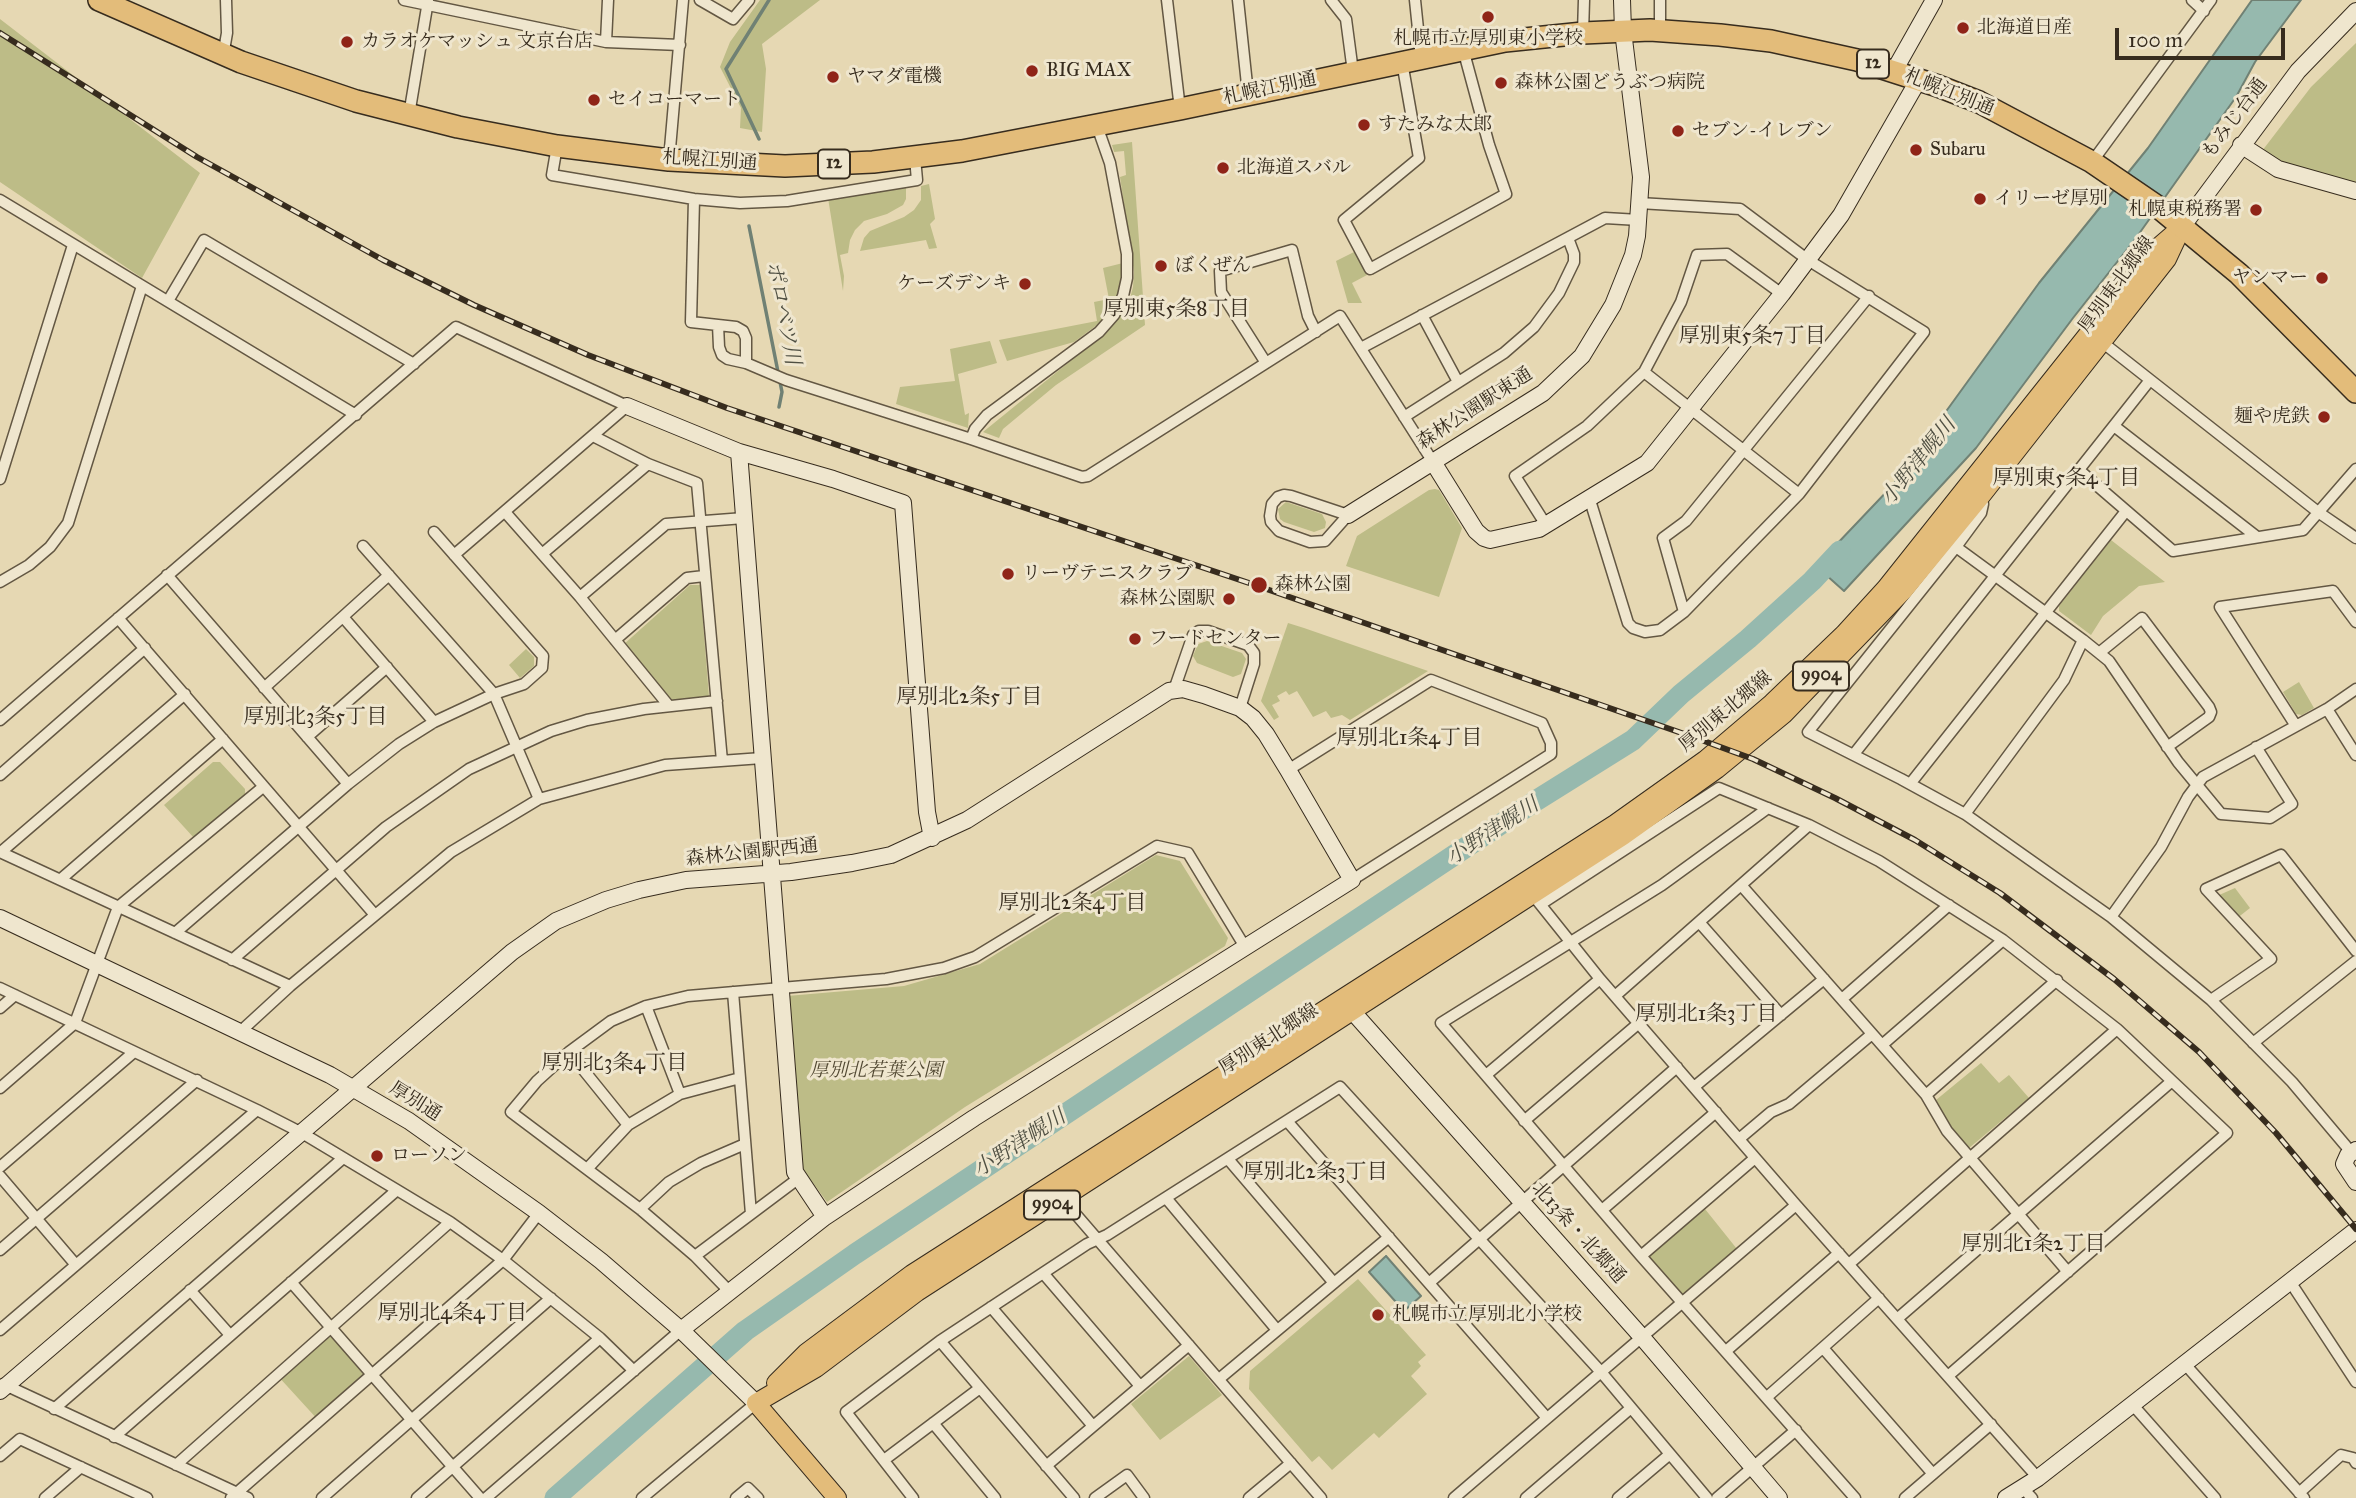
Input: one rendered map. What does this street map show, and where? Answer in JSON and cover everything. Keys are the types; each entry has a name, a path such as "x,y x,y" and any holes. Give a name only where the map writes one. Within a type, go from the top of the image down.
{"highway":[{"name":"札幌江別通","path":"99,0 223,56 356,101 458,127 557,146 669,160 785,166 915,158 1097,126 1505,41 1623,31 1660,31 1771,41 1839,55 1919,79 1979,102 2097,165 2158,207 2239,274 2356,392"}],"main road":[{"name":"厚別東北郷線","path":"1347,1005 1536,899 1717,769 1784,714 1903,590 1982,496 2167,259 2182,227"},
{"name":"厚別東北郷線","path":"756,1403 806,1353 912,1274 1056,1192 1347,1005 1705,760 1772,703 1844,634 1886,587 2155,250 2182,227"},
{"path":"756,1403 837,1498"}],"street":[{"path":"223,56 227,33 226,0"},
{"path":"404,0 606,42 680,45"},
{"path":"606,42 608,0"},
{"path":"669,160 684,0"},
{"path":"700,0 733,19 749,0"},
{"path":"1167,0 1180,109"},
{"path":"1238,0 1248,94"},
{"path":"1331,0 1346,19 1353,72"},
{"path":"1415,0 1411,60 1419,158 1343,220 1370,270 1506,194 1489,145 1463,49"},
{"path":"1583,33 1584,0"},
{"name":"森林公園駅東通","path":"1349,516 1543,393 1582,356 1613,305 1633,254 1639,220 1641,177 1623,31 1622,0"},
{"path":"1660,0 1660,31"},
{"path":"1894,71 1934,0"},
{"path":"2192,0 2204,10"},
{"path":"2097,165 2211,0"},
{"path":"409,115 428,3"},
{"name":"もみじ台通","path":"2182,227 2298,71 2356,11"},
{"path":"718,326 719,347 722,355 728,359 1082,477 1088,476 1340,316 1476,531 1490,540 1539,529 1647,463 1782,294 1841,215 1919,79"},
{"path":"971,439 975,429 987,415 1099,332 1114,315 1123,296 1127,278 1127,254 1110,163 1097,126"},
{"path":"2241,145 2278,169 2356,191"},
{"path":"557,146 552,175 694,199 761,203 917,180 915,158"},
{"path":"694,199 691,322 736,327 743,331 746,338 746,363"},
{"path":"1,203 356,415"},
{"path":"1589,497 1628,623 1633,628 1652,633 1660,630 1684,612 1799,494 1924,332 1808,260 1740,209 1639,203"},
{"path":"1361,348 1607,217 1639,220"},
{"path":"1404,416 1514,345 1545,314 1574,262 1568,237"},
{"path":"168,301 204,240 414,364"},
{"path":"0,479 73,245"},
{"path":"1266,363 1221,292 1220,271 1292,250 1308,316 1316,332"},
{"path":"1546,524 1515,476 1587,426 1644,372 1681,302 1697,255 1727,254 1782,294"},
{"path":"0,582 29,565 50,547 68,523 142,286"},
{"path":"1684,612 1663,538 1686,521 1869,296"},
{"path":"1422,315 1458,382"},
{"path":"0,719 456,327 627,406 738,452 833,479 903,503 927,812 932,838"},
{"path":"2102,342 2318,512 2356,538"},
{"path":"1644,372 1799,494"},
{"path":"1854,754 2150,380"},
{"path":"454,555 627,406"},
{"path":"2114,426 2257,537"},
{"path":"593,436 648,464 697,483 722,761"},
{"path":"738,452 795,1172 825,1217"},
{"path":"542,554 648,464"},
{"path":"2079,471 2173,551 2303,530 2356,469"},
{"path":"1284,495 1349,516 1330,537 1318,543 1279,531 1271,522 1270,516 1272,504 1284,495"},
{"path":"1982,496 1981,513 1956,547 1808,732 1965,814 2111,917 2211,1000 2292,1082 2354,1151 2345,1159 2344,1164 2356,1182"},
{"path":"1910,784 2126,511"},
{"path":"505,512 580,597 669,706"},
{"path":"580,597 666,524 744,518"},
{"path":"175,933 348,784 400,744 434,722 494,694 524,684 542,668 544,659 434,532"},
{"path":"363,546 494,694 539,799"},
{"path":"1956,547 2046,611 2109,661 2167,747 2221,814 2270,818 2292,804 2256,747"},
{"path":"167,575 348,784"},
{"path":"264,688 389,575"},
{"path":"615,640 687,578 704,576"},
{"path":"2296,726 2220,607 2333,591 2356,622"},
{"path":"343,617 434,722"},
{"path":"118,618 375,915"},
{"path":"2099,653 2142,618 2209,707 2209,717 2167,747"},
{"path":"1240,708 1254,664 1254,653 1248,645 1208,631 1199,631 1192,635 1174,690 1191,691 1240,708 1259,725 1352,880"},
{"path":"1965,814 2064,680 2082,640"},
{"path":"0,775 145,648"},
{"path":"307,737 387,667"},
{"path":"486,1498 681,1330 825,1217 974,1118 1551,754 1552,743 1542,723 1431,680 1288,770"},
{"name":"森林公園駅西通","path":"2,1386 512,952 556,921 606,900 686,880 771,874 891,855 974,816 1160,694 1174,690"},
{"path":"2111,917 2161,847 2196,784 2211,772 2327,709 2356,690"},
{"path":"185,694 0,852 290,985"},
{"path":"232,960 386,827 470,769 551,731 587,720 717,701"},
{"path":"2327,709 2356,755"},
{"path":"61,879 223,739"},
{"path":"241,1031 290,985 451,852 539,799 665,765 762,758"},
{"path":"0,1088 75,1023 118,907 263,787"},
{"path":"1948,1376 2227,1133 2117,1029 2003,940 1880,861 1810,825 1718,788 1536,899 1600,979 1755,1158 2038,1478"},
{"path":"1768,808 1662,885 1441,1023 1641,1256 1855,1498"},
{"path":"1615,996 1810,825"},
{"path":"730,1292 695,1256 640,1209 510,1112 569,1052 611,1021 646,1006 688,996 912,975 975,957 1157,846 1188,853 1245,947"},
{"path":"2211,1000 2271,959 2206,889 2281,855 2356,950"},
{"path":"1741,885 1926,1095 1947,1131 2068,1272"},
{"path":"1842,999 1949,905"},
{"name":"厚別通","path":"0,918 241,1031 354,1088 420,1129 539,1213 601,1261 681,1330 756,1403"},
{"path":"1699,922 1781,1015"},
{"path":"1882,1045 2003,940"},
{"path":"2253,1043 2356,961"},
{"path":"1486,1074 1600,979"},
{"path":"1695,1087 1824,979"},
{"path":"1926,1095 2057,980"},
{"path":"0,988 197,1080 302,1133 450,1222 551,1298 600,1338 634,1371"},
{"path":"733,992 751,1214"},
{"path":"0,1008 15,995"},
{"name":"北13条・北郷通","path":"1347,1005 1641,1336 1779,1498"},
{"path":"646,1006 680,1094"},
{"path":"1524,1121 1639,1023"},
{"path":"1849,1264 2117,1029"},
{"path":"1739,1139 1771,1112 1789,1104 1872,1034"},
{"path":"0,1167 134,1052"},
{"path":"569,1052 628,1125"},
{"path":"1429,1283 1677,1067"},
{"path":"587,1169 628,1125 680,1094 740,1078"},
{"path":"0,1250 197,1080"},
{"path":"1897,1319 2172,1081"},
{"path":"913,1498 846,1412 940,1341 991,1307 1340,1087 1601,1372 1707,1498"},
{"path":"0,1330 257,1110"},
{"path":"1602,1210 1716,1112"},
{"path":"1287,1121 1547,1418"},
{"path":"640,1209 680,1176 701,1163 745,1144"},
{"path":"1641,1256 1755,1158"},
{"path":"54,1409 342,1159"},
{"path":"1227,1159 1334,1283"},
{"path":"0,1175 76,1265"},
{"path":"695,1256 799,1178"},
{"path":"114,1437 397,1190"},
{"path":"1056,1192 1321,1498"},
{"path":"1166,1198 1277,1330"},
{"path":"1454,1498 1796,1205"},
{"path":"234,1496 503,1260 539,1213"},
{"path":"176,1465 450,1222"},
{"path":"2006,1498 2027,1493 2038,1478 2356,1230"},
{"path":"1219,1379 1389,1237"},
{"path":"1726,1351 1839,1253"},
{"path":"1043,1273 1140,1386"},
{"path":"2289,1280 2356,1382"},
{"path":"291,1282 480,1498"},
{"path":"190,1290 230,1335"},
{"path":"322,1498 551,1298"},
{"path":"1767,1397 1879,1298"},
{"path":"991,1307 1093,1426"},
{"path":"417,1498 600,1338"},
{"path":"940,1341 1073,1498"},
{"path":"1046,1466 1189,1345"},
{"path":"1823,1348 1933,1474"},
{"path":"2184,1363 2302,1495 2341,1455 2353,1458 2356,1463"},
{"path":"2,1386 176,1465 234,1496 248,1498"},
{"path":"884,1460 979,1388"},
{"path":"642,1498 756,1403"},
{"path":"2132,1404 2215,1498"},
{"path":"1526,1498 1631,1408"},
{"path":"933,1423 995,1498"},
{"path":"1905,1498 1991,1424"},
{"path":"1717,1498 1796,1430"},
{"path":"0,1456 20,1439 143,1497"},
{"path":"1618,1498 1670,1454"},
{"path":"1248,1498 1291,1462"},
{"path":"45,1498 81,1467"},
{"path":"1095,1498 1128,1475 1144,1498"},
{"path":"736,1498 748,1488 758,1498"}],"green space":[{"path":"760,0 820,0 762,44 766,69 762,132 740,128 741,108 720,67 730,42"},
{"path":"0,19 200,173 142,278 0,182"},
{"path":"2356,43 2356,187 2280,162 2262,151 2311,87"},
{"path":"1132,142 1145,325 1056,385 1003,429 999,438 983,432 1106,332 1129,302 1134,272 1120,177 1126,175 1124,151 1114,152 1112,145"},
{"path":"929,184 935,219 930,224 937,248 929,249 926,240 860,251 864,238 870,231 914,210 921,200 921,186"},
{"path":"906,186 903,205 887,214 864,221 850,240 848,253 840,255 844,276 843,291 828,198"},
{"path":"1356,251 1367,275 1352,283 1362,303 1348,303 1336,261"},
{"path":"1123,263 1117,301 1097,325 1074,342 1007,361 999,340 1097,321 1094,302 1109,299 1103,268"},
{"path":"990,341 997,363 958,374 965,415 969,413 968,428 896,404 900,387 955,381 950,349"},
{"path":"1429,490 1439,490 1462,528 1439,597 1346,566 1357,536"},
{"path":"1286,502 1322,514 1326,522 1325,528 1314,532 1284,522 1280,519 1278,509"},
{"path":"2111,540 2165,582 2139,586 2103,616 2091,635 2059,611 2059,606"},
{"path":"690,585 700,585 709,697 668,701 623,645"},
{"path":"1288,623 1428,671 1350,720 1342,715 1331,718 1326,711 1313,717 1297,691 1289,695 1286,691 1277,696 1280,701 1272,705 1279,717 1274,720 1261,701"},
{"path":"1207,641 1242,653 1246,659 1241,674 1233,677 1197,663 1193,656 1198,644"},
{"path":"526,649 534,657 534,666 520,678 509,665"},
{"path":"2299,682 2314,708 2302,715 2296,714 2283,692"},
{"path":"213,762 220,762 245,789 245,795 194,838 164,805"},
{"name":"厚別北若葉公園","path":"1156,855 1180,861 1228,938 1225,946 965,1107 827,1202 802,1168 787,996 904,986 980,964"},
{"path":"2235,888 2250,908 2236,919 2217,896"},
{"path":"1981,1063 1999,1083 2009,1075 2029,1098 1969,1148 1949,1125 1936,1100"},
{"path":"1705,1209 1737,1249 1681,1295 1648,1257"},
{"path":"1358,1279 1426,1355 1418,1362 1421,1366 1411,1376 1427,1394 1379,1438 1374,1433 1332,1470 1319,1456 1312,1462 1249,1389 1250,1371"},
{"path":"331,1328 372,1374 319,1421 277,1375"},
{"path":"1189,1356 1222,1395 1160,1440 1131,1404"}],"water":[{"path":"2252,0 2301,0 2255,62 2236,97 2136,238 1976,448 1844,591 1816,566 1892,486 2039,283 2148,148"},
{"path":"1386,1256 1421,1296 1404,1311 1369,1272"}],"waterway":[{"name":"ポロベツ川","path":"759,139 726,69 769,0"},
{"name":"ポロベツ川","path":"749,226 782,392 779,407"},
{"name":"小野津幌川","path":"555,1498 745,1331 855,1254 1537,800 1633,740 1681,694 1748,639 1812,581 1840,551"}],"railway":[{"path":"0,33 197,157 383,260 474,305 588,355 727,408 1252,584 1696,738 1753,759 1835,798 1915,840 2000,893 2114,979 2199,1052 2276,1133 2356,1229"}],"place":[{"name":"札幌市立厚別東小学校","path":"1488,17"},
{"name":"北海道日産","path":"1963,28"},
{"name":"カラオケマッシュ 文京台店","path":"347,42"},
{"name":"BIG MAX","path":"1032,71"},
{"name":"ヤマダ電機","path":"833,77"},
{"name":"森林公園どうぶつ病院","path":"1501,83"},
{"name":"セイコーマート","path":"594,100"},
{"name":"すたみな太郎","path":"1364,125"},
{"name":"セブン-イレブン","path":"1678,131"},
{"name":"Subaru","path":"1916,150"},
{"name":"北海道スバル","path":"1223,168"},
{"name":"イリーゼ厚別","path":"1980,199"},
{"name":"札幌東税務署","path":"2256,210"},
{"name":"ぼくぜん","path":"1161,266"},
{"name":"ヤンマー","path":"2322,278"},
{"name":"ケーズデンキ","path":"1025,284"},
{"name":"麺や虎鉄","path":"2324,417"},
{"name":"リーヴテニスクラブ","path":"1008,574"},
{"name":"森林公園","path":"1259,585"},
{"name":"森林公園駅","path":"1229,599"},
{"name":"フードセンター","path":"1135,639"},
{"name":"ローソン","path":"377,1156"},
{"name":"札幌市立厚別北小学校","path":"1378,1315"}],"district":[{"name":"厚別東5条8丁目","path":"1176,310"},
{"name":"厚別東5条7丁目","path":"1752,337"},
{"name":"厚別東5条4丁目","path":"2066,479"},
{"name":"厚別北2条5丁目","path":"969,698"},
{"name":"厚別北3条5丁目","path":"315,718"},
{"name":"厚別北1条4丁目","path":"1409,739"},
{"name":"厚別北2条4丁目","path":"1072,904"},
{"name":"厚別北1条3丁目","path":"1706,1015"},
{"name":"厚別北3条4丁目","path":"614,1064"},
{"name":"厚別北2条3丁目","path":"1315,1173"},
{"name":"厚別北1条2丁目","path":"2033,1245"},
{"name":"厚別北4条4丁目","path":"452,1314"}]}
